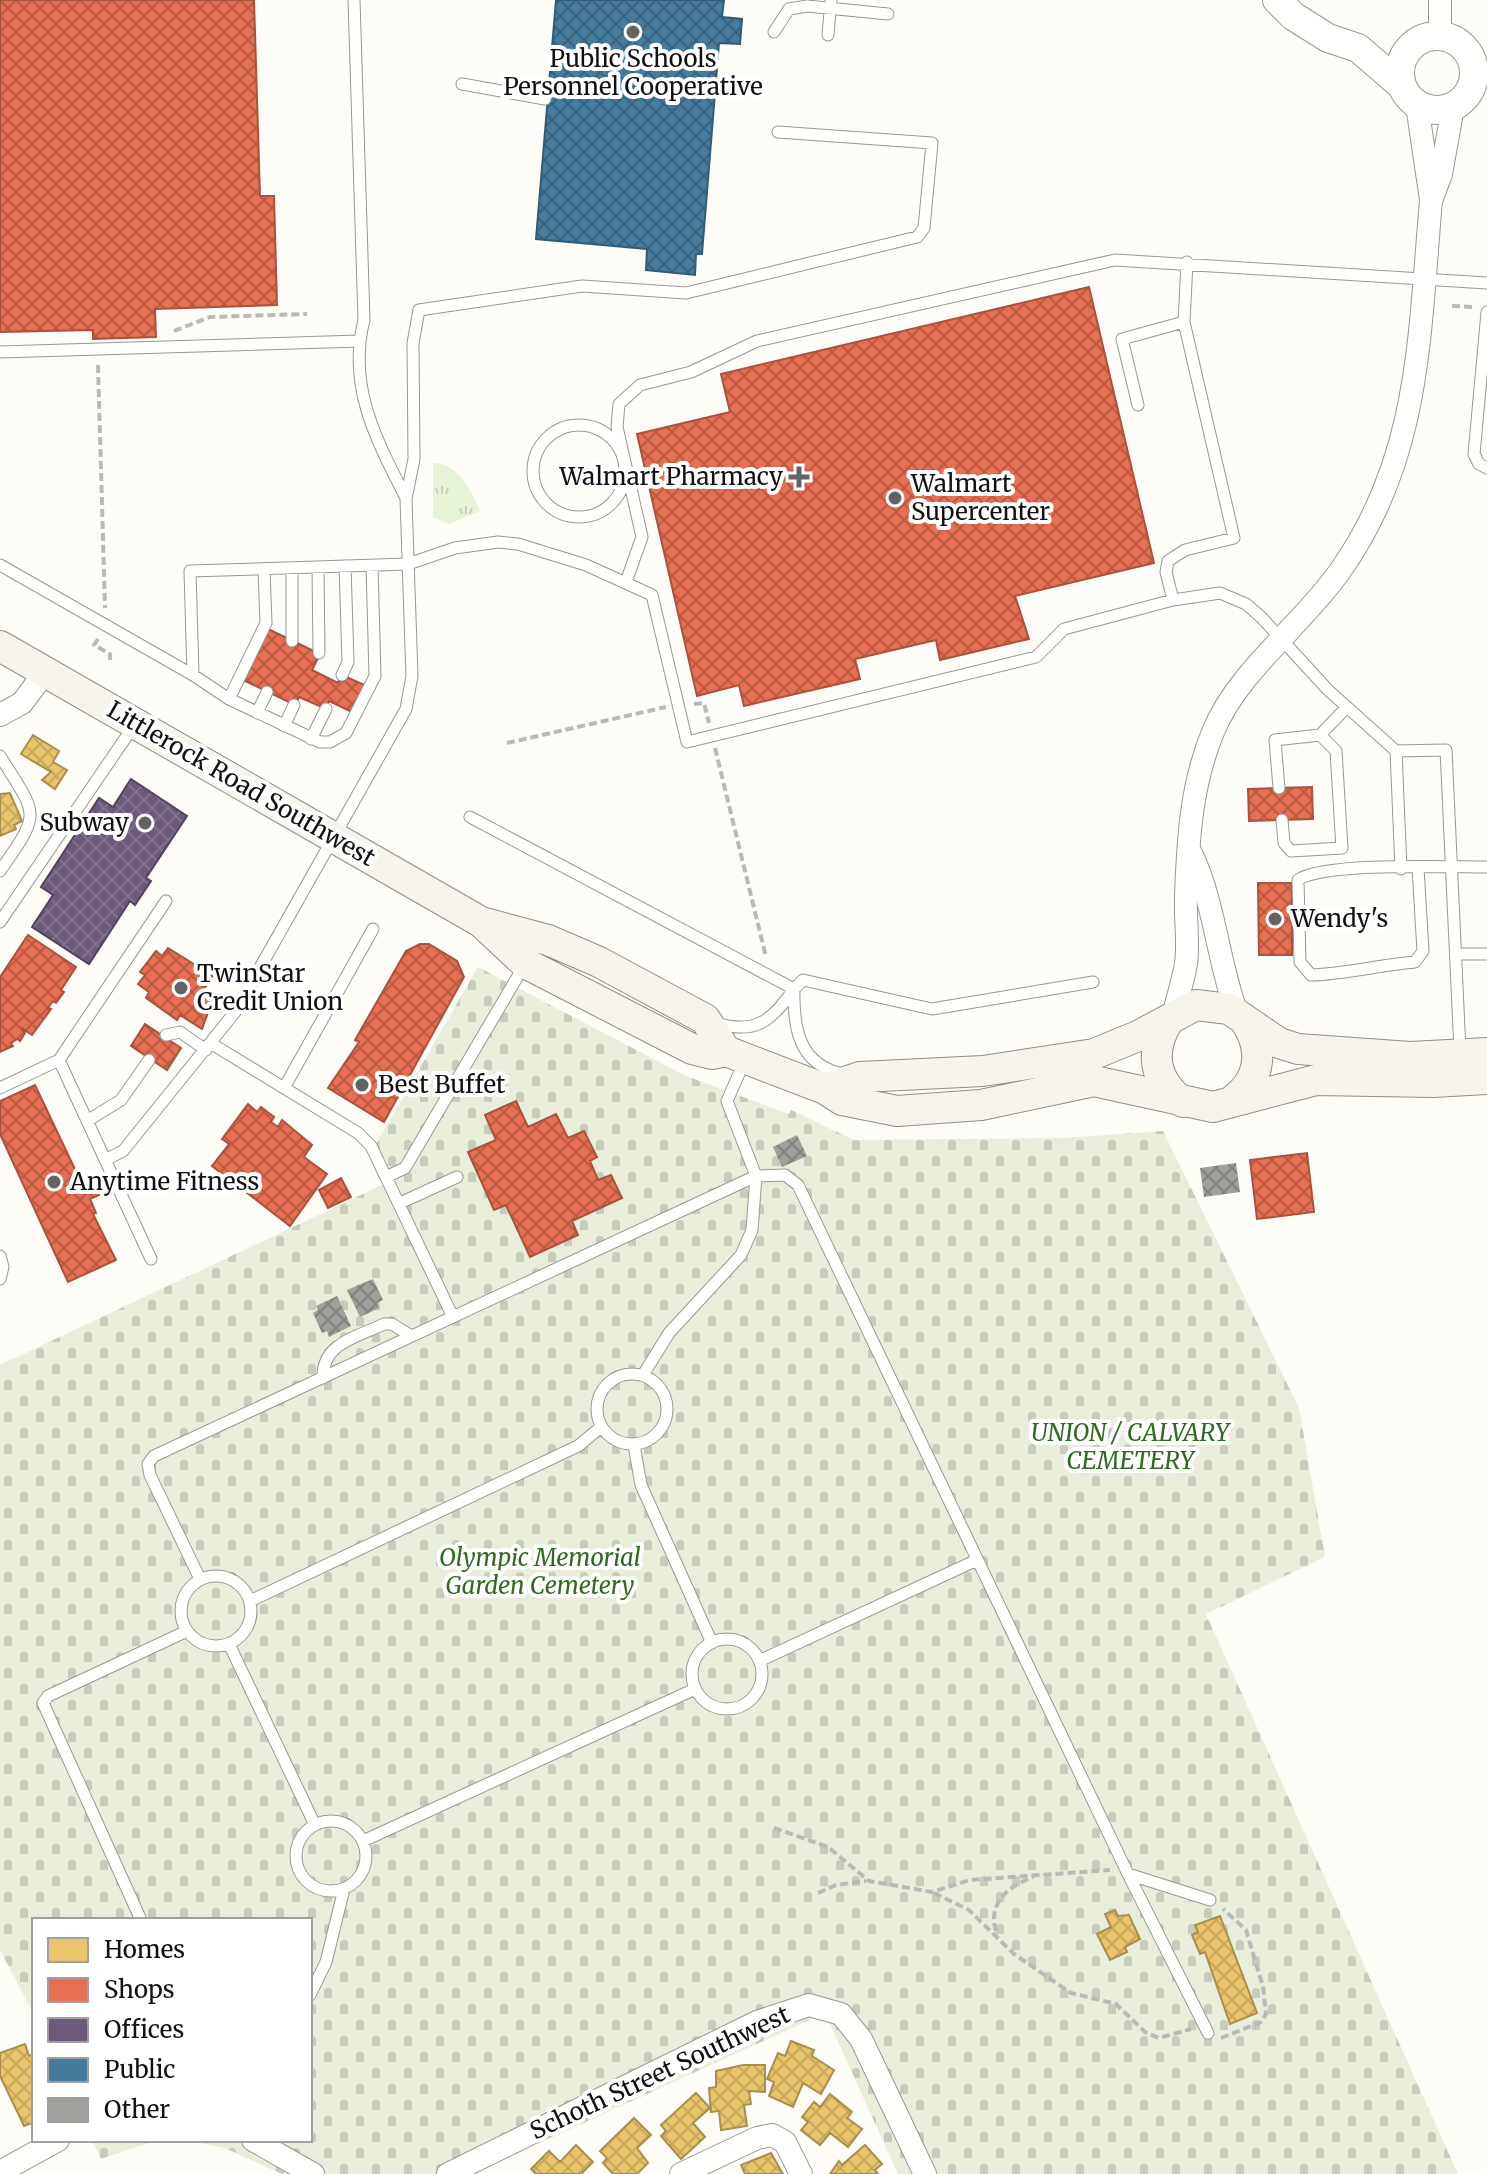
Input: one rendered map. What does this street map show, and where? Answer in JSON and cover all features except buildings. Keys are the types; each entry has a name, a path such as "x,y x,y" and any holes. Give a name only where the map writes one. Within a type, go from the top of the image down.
{"main road":[{"name":"Littlerock Road Southwest","path":"0,646 481,922 525,963 692,1049 736,1055 861,1106 897,1111 981,1105 1094,1081 1197,1107 1227,1104 1316,1080 1433,1082 1487,1079"},
{"name":"Littlerock Road Southwest","path":"481,922 548,940 599,962 705,1019 736,1055"},
{"path":"825,1089 860,1077 954,1074 1064,1060 1116,1047 1196,1005 1213,1004 1240,1016 1279,1043 1298,1049 1372,1056 1474,1054"},
{"path":"1227,1104 1252,1081 1258,1065 1253,1032 1240,1016"},
{"path":"1171,1019 1159,1035 1156,1065 1171,1093 1183,1102"}],"street":[{"path":"1277,0 1293,16 1328,38 1358,48 1451,43"},
{"path":"1431,201 1470,95 1475,66 1451,43 1440,0"},
{"path":"1171,1019 1186,963 1186,899 1191,852 1189,809 1199,767 1214,727 1237,692 1310,611 1367,531 1401,451 1414,394 1431,201 1402,61 1451,43"},
{"path":"1358,48 1410,95 1441,111 1470,95"},
{"path":"0,715 22,703 45,672"},
{"path":"1191,852 1199,870 1222,974 1240,1016"},
{"name":"Schoth Street Southwest","path":"448,2174 757,2022 809,2005 841,2014 861,2039 925,2174"},
{"path":"681,2174 757,2138 772,2135 785,2142 801,2174"},
{"path":"0,2172 54,2142"},
{"path":"257,2142 313,2174"}],"lane":[{"path":"354,0 364,320 359,341 363,404 406,499"},
{"path":"774,32 789,9 807,6 831,4 888,14"},
{"path":"828,35 831,4"},
{"path":"462,84 545,99"},
{"path":"105,1160 123,1151 235,1012 406,709 412,676 406,499 414,459 413,343 419,310 582,286 659,293 713,289 917,237 924,228 932,143 778,132"},
{"path":"626,582 642,537 617,427 619,404 640,385 691,372 757,341 1072,267 1115,260 1187,262 1487,283"},
{"path":"1173,600 1166,572 1168,561 1185,550 1234,538 1184,322 1187,262"},
{"path":"1487,313 1474,454 1479,464 1487,468"},
{"path":"1138,405 1122,339 1184,322"},
{"path":"0,352 359,341"},
{"path":"569,426 598,429 619,448 624,461 621,492 598,514 567,516 553,510 534,484 532,469 536,453 555,431 569,426"},
{"path":"193,675 190,571 408,564 455,548 498,542 518,544 586,565 652,595 687,742 1036,657 1064,629 1173,600 1206,593 1234,597 1284,638 1347,707 1396,751 1446,750 1457,954 1474,1054"},
{"path":"0,565 193,675 229,699 311,739 330,742 346,733 375,676 372,566"},
{"path":"342,675 348,662 345,566"},
{"path":"318,567 319,653"},
{"path":"292,568 292,641"},
{"path":"229,699 266,623 264,569"},
{"path":"257,713 267,692"},
{"path":"284,726 294,705"},
{"path":"1279,788 1275,740 1320,735 1347,707"},
{"path":"311,739 326,709"},
{"path":"0,922 135,723"},
{"path":"1320,735 1336,751 1344,870"},
{"path":"1396,751 1401,869"},
{"path":"0,756 32,814 29,829 0,871"},
{"path":"470,817 794,989"},
{"path":"1282,820 1284,843 1291,851 1342,848"},
{"path":"1418,868 1423,951 1415,962 1364,966 1343,974 1311,975 1300,962 1298,880 1310,872 1344,870 1453,867 1487,867"},
{"path":"0,1088 59,1060 166,901"},
{"path":"284,1088 373,929"},
{"path":"1457,954 1487,954"},
{"path":"388,1176 405,1168 525,963"},
{"path":"705,1019 737,1029 754,1027 782,1006 803,980 932,1009 1093,982"},
{"path":"794,989 794,1025 806,1051 813,1060 831,1071 860,1077"},
{"path":"166,1035 180,1032 284,1088 358,1133 371,1146 388,1176 453,1317"},
{"path":"643,1375 669,1333 741,1255 752,1230 756,1176 727,1101 736,1055"},
{"path":"59,1060 151,1259"},
{"path":"87,1121 121,1100 149,1060"},
{"path":"200,1579 150,1475 148,1464 154,1456 756,1176 785,1175 798,1185 1128,1874 1206,2028"},
{"path":"400,1203 457,1177"},
{"path":"0,1256 3,1267 0,1279"},
{"path":"323,1378 323,1365 334,1347 384,1324 392,1324 411,1336"},
{"path":"643,1375 660,1388 668,1408 662,1429 654,1437 634,1445 616,1441 601,1427 597,1403 604,1387 617,1377 643,1375"},
{"path":"250,1601 578,1446 601,1427"},
{"path":"634,1445 641,1485 712,1643"},
{"path":"759,1661 977,1560"},
{"path":"210,1576 230,1579 239,1584 250,1601 247,1626 229,1644 205,1645 187,1631 181,1615 183,1598 200,1579 210,1576"},
{"path":"140,1918 43,1703 48,1696 187,1631"},
{"path":"726,1639 743,1643 759,1661 763,1674 761,1687 754,1698 739,1708 727,1710 709,1705 695,1689 693,1669 696,1658 712,1643 726,1639"},
{"path":"229,1644 315,1825"},
{"path":"363,1841 695,1689"},
{"path":"312,1991 326,1962 344,1889 362,1873 366,1862 363,1841 346,1824 336,1821 315,1825 306,1831 296,1850 299,1871 305,1880 323,1891 344,1889"},
{"path":"1128,1874 1210,1900"}],"path":[{"path":"1452,306 1472,306 1487,313"},
{"path":"164,332 210,317 307,314"},
{"path":"97,349 106,625 94,645 110,654 110,660"},
{"path":"507,743 704,703 766,957 782,963 776,981"},
{"path":"774,1828 828,1847 869,1881"},
{"path":"932,1892 970,1880 1079,1870 1128,1874"},
{"path":"998,1936 994,1924 995,1907 1005,1893 1019,1882 1039,1875"},
{"path":"818,1893 836,1885 869,1881 932,1892 969,1910 1014,1954 1071,1993 1116,2004 1145,2032 1159,2038 1206,2028 1225,2038 1261,2022 1266,2014 1263,1987 1246,1930 1210,1900"}],"green space":[{"path":"433,463 449,467 456,473 468,487 480,511 449,524 433,517"},
{"name":"Olympic Memorial Garden Cemetery","path":"478,967 686,1076 789,1114 791,1110 854,1140 1064,1138 1163,1131 1299,1408 1325,1557 1206,1614 1458,2174 898,2174 825,2013 472,2174 282,2174 225,2148 196,2142 312,2142 312,1918 32,1918 32,2011 0,1950 0,1365 382,1185 369,1156"},
{"path":"93,2142 151,2142 101,2159"}],"place":[{"name":"Public Schools Personnel Cooperative","path":"633,32"},
{"name":"Walmart Pharmacy","path":"799,477"},
{"name":"Walmart Supercenter","path":"895,498"},
{"name":"Subway","path":"145,823"},
{"name":"Wendy's","path":"1275,919"},
{"name":"TwinStar Credit Union","path":"181,988"},
{"name":"Best Buffet","path":"362,1085"},
{"name":"Anytime Fitness","path":"54,1182"}],"park label":[{"name":"UNION / CALVARY CEMETERY","path":"1130,1447"}]}
